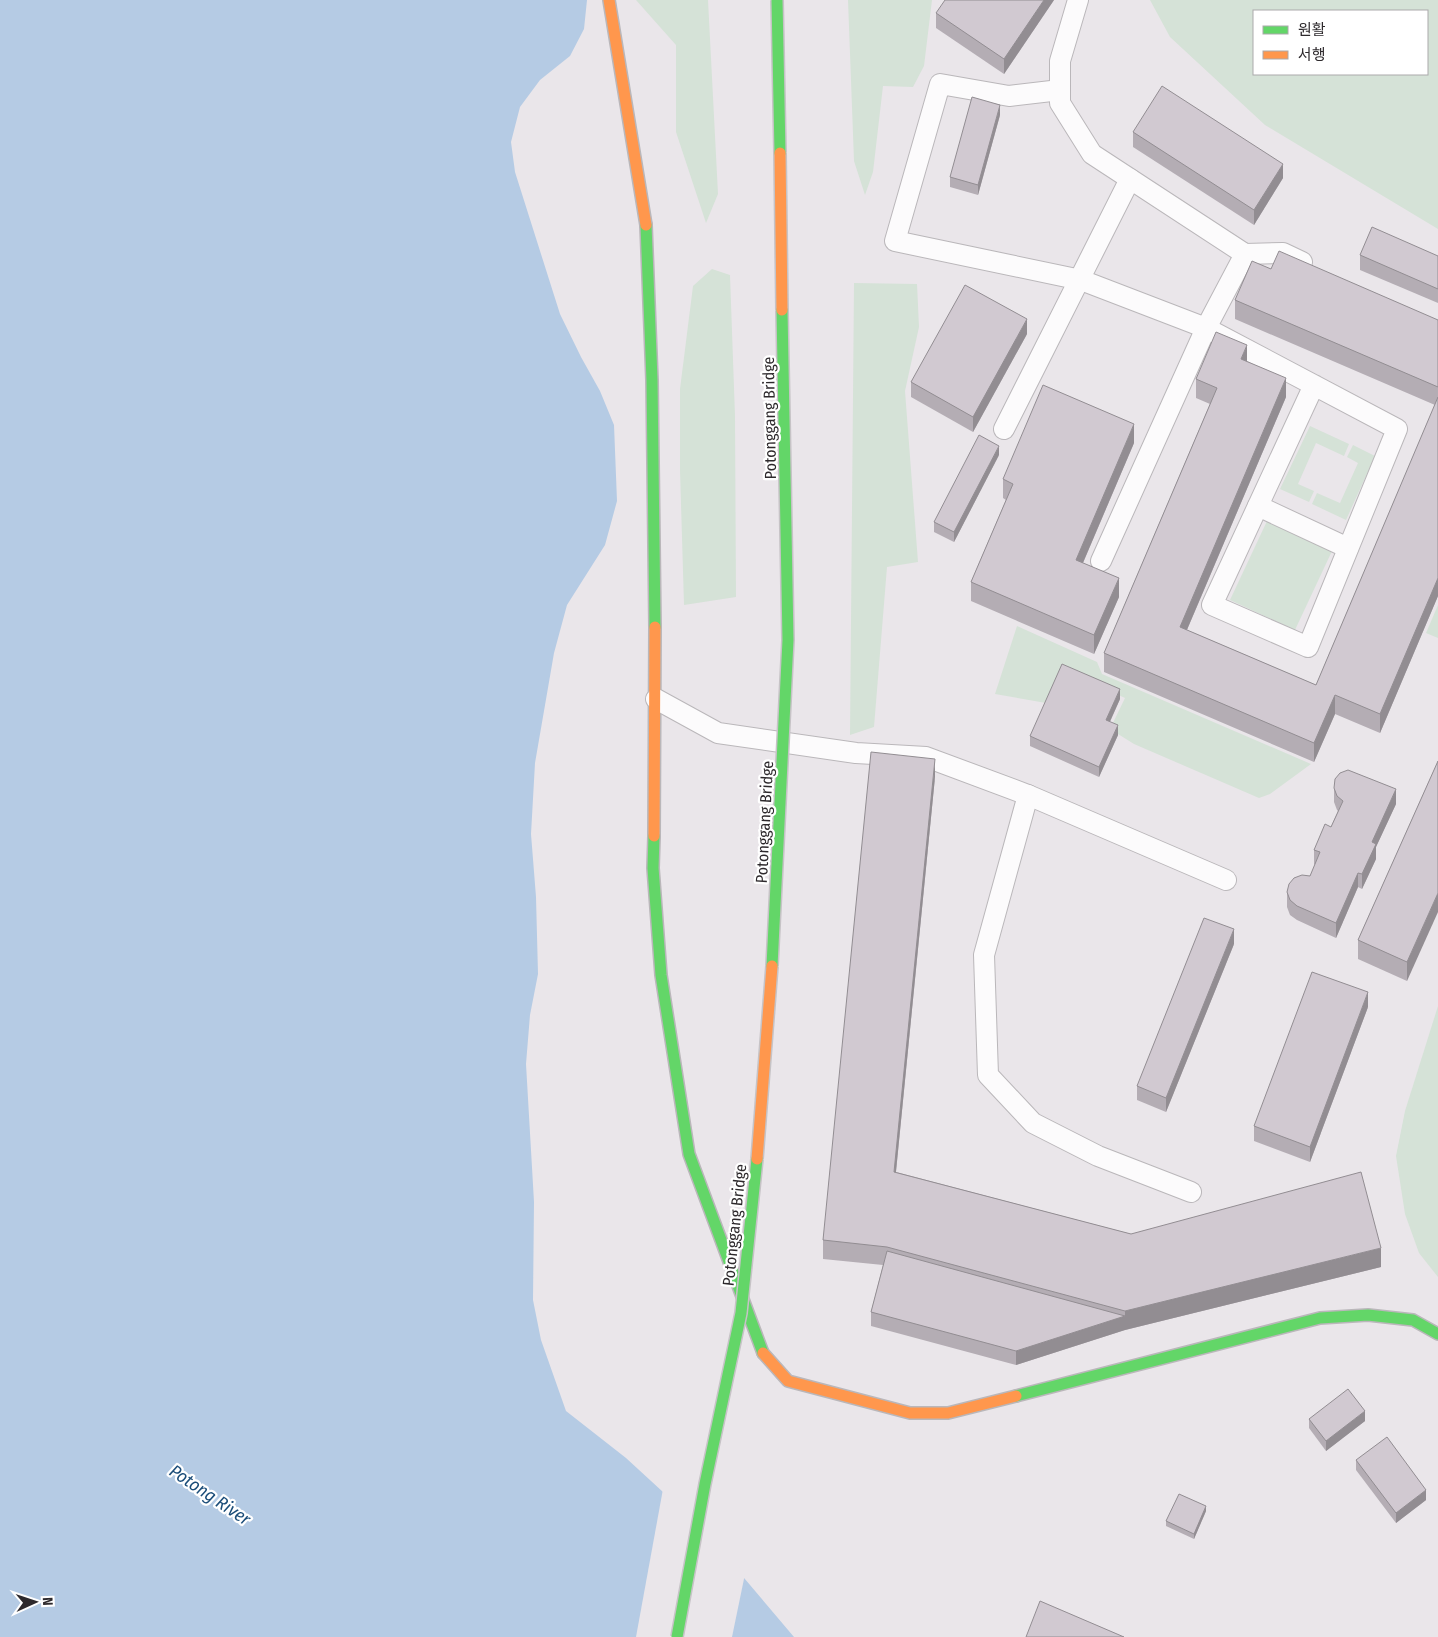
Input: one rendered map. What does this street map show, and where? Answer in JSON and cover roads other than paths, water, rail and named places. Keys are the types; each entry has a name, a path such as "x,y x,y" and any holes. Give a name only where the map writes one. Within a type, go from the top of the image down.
{"main road":[{"path":"609,0 647,234 652,390 656,699 653,868 661,975 689,1154 764,1356 788,1381 910,1413 948,1413 1320,1318 1368,1315 1413,1320 1438,1334"},
{"name":"Potonggang Bridge","path":"677,1637 705,1484 741,1313 763,1097 778,867 788,640 777,0"}],"lane":[{"path":"1078,0 1060,61 1060,103 1092,154 1245,254 1283,253 1317,269"},
{"path":"1060,90 1009,96 940,84 896,241 1081,280 1206,328 1314,385 1397,429 1308,647 1212,605 1314,385"},
{"path":"1004,429 1081,280 1130,179"},
{"path":"1101,561 1206,328 1245,254"},
{"path":"1258,506 1348,548"},
{"path":"656,699 718,733 856,754 926,758 1028,795 1226,880"},
{"path":"1028,795 984,955 988,1075 1034,1122 1098,1156 1191,1192"}],"water":[{"name":"Potong River","path":"0,0 587,0 584,29 570,56 540,80 520,107 511,142 515,172 560,314 600,391 614,425 617,501 605,545 567,605 554,653 535,763 531,834 536,897 538,974 530,1015 526,1064 534,1202 533,1300 541,1340 566,1411 626,1458 700,1526 794,1637 0,1637"}]}
